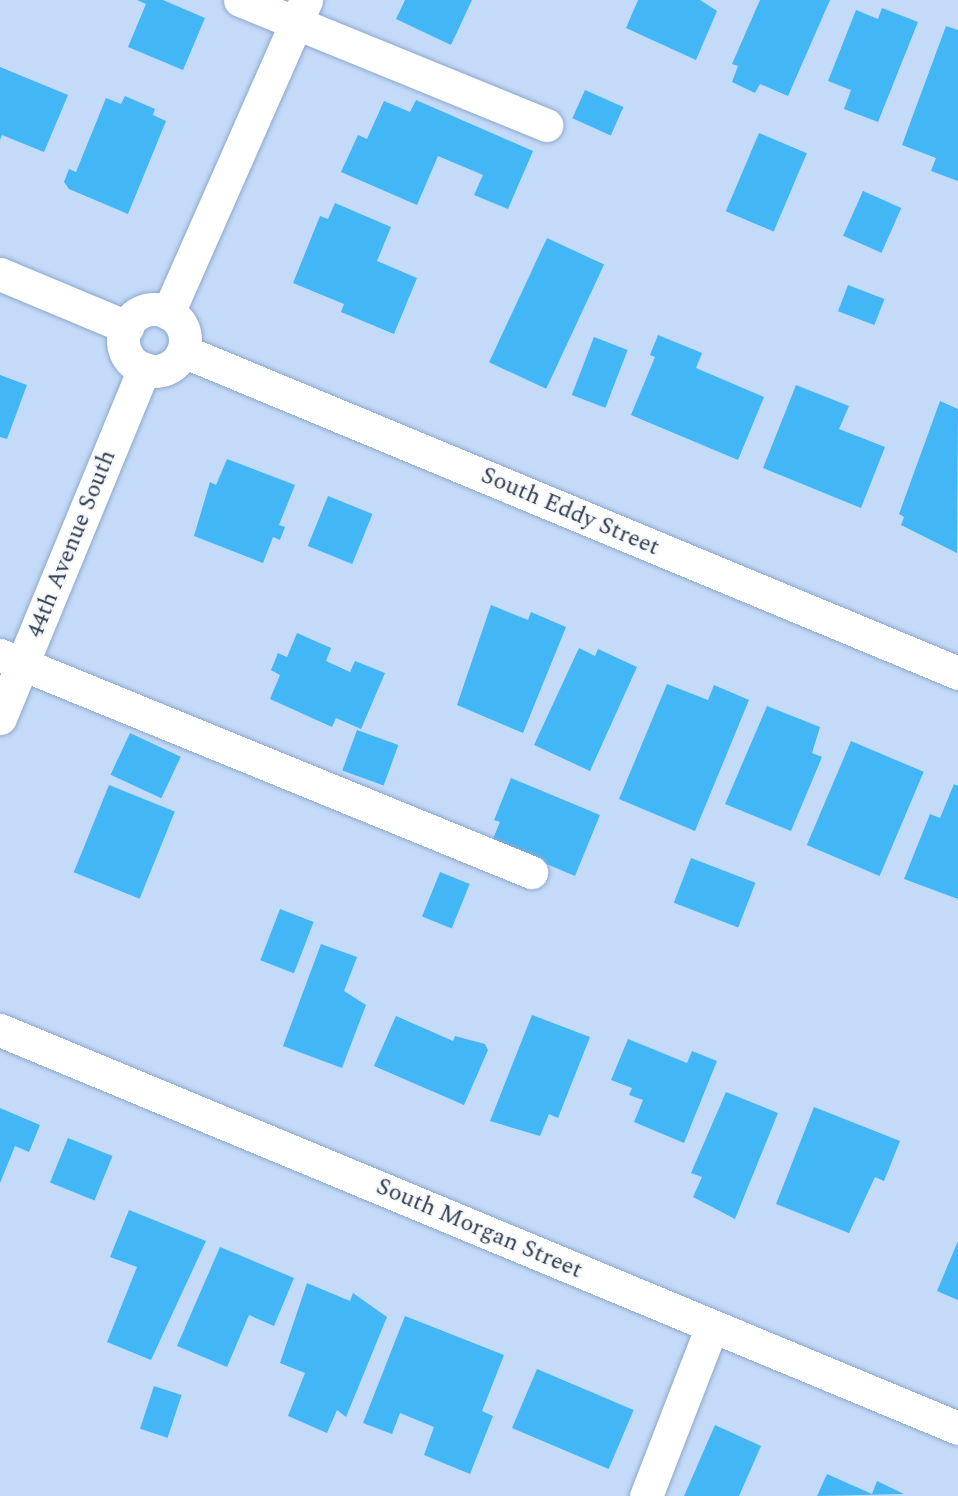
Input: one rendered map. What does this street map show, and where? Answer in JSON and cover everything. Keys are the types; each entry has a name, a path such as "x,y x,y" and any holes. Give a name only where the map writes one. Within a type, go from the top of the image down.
{"street":[{"path":"240,0 301,12 547,125"},
{"path":"168,313 301,12"},
{"path":"0,274 127,327"},
{"path":"143,312 168,313 181,324 183,351 165,369 144,369 125,351 127,327 143,312"},
{"name":"South Eddy Street","path":"183,351 958,673"},
{"name":"44th Avenue South","path":"0,718 11,659 144,369"},
{"path":"11,659 531,872"},
{"name":"South Morgan Street","path":"0,1030 958,1428"},
{"path":"646,1496 712,1326"}],"building":[{"path":"137,0 163,0 205,18 183,70 128,47 146,4"},
{"path":"405,0 472,0 451,45 396,19"},
{"path":"638,0 700,0 717,11 696,60 626,28"},
{"path":"760,0 830,0 788,96 760,84 755,93 732,82 738,66 732,64"},
{"path":"882,8 918,22 878,122 844,109 851,90 828,81 856,10 878,19"},
{"path":"946,26 958,30 958,181 931,171 936,158 902,145"},
{"path":"0,67 68,95 44,152 2,135 0,140"},
{"path":"585,90 623,107 611,135 572,118"},
{"path":"125,96 155,109 153,115 166,121 128,214 69,189 64,182 69,169 76,172 106,98 121,104"},
{"path":"416,100 533,151 508,209 474,195 483,175 438,156 417,205 341,172 358,135 367,139 384,101 410,112"},
{"path":"759,133 807,153 774,232 726,211"},
{"path":"863,191 901,208 881,253 843,236"},
{"path":"335,203 391,227 377,261 417,278 394,334 341,312 344,304 293,283 320,216 328,219"},
{"path":"547,238 604,265 546,389 489,362"},
{"path":"848,285 884,299 874,325 838,311"},
{"path":"658,335 702,353 696,368 764,397 738,460 631,415 655,357 650,355"},
{"path":"594,337 628,350 605,408 572,395"},
{"path":"0,375 27,385 7,439 0,437"},
{"path":"796,385 849,406 839,429 885,447 861,508 763,468"},
{"path":"940,401 958,409 957,553 901,525 904,517 899,514"},
{"path":"227,459 295,485 279,525 285,527 280,540 273,537 263,563 194,536 210,482 216,485"},
{"path":"328,496 373,514 352,564 308,546"},
{"path":"491,605 528,620 531,612 566,627 523,733 457,705"},
{"path":"297,633 331,648 326,661 350,672 355,661 385,673 361,729 336,718 332,727 270,699 280,675 271,670 278,653 287,657"},
{"path":"579,648 595,656 598,649 637,667 590,771 534,745"},
{"path":"667,684 708,700 714,685 749,700 695,831 619,799"},
{"path":"767,706 820,727 812,753 822,757 791,831 725,804"},
{"path":"357,730 398,745 384,785 342,770"},
{"path":"130,733 181,757 161,798 111,775"},
{"path":"851,741 924,772 880,876 807,845"},
{"path":"511,778 600,815 575,876 492,841 500,822 494,820"},
{"path":"954,784 958,786 958,899 904,879 930,814 940,818"},
{"path":"109,785 175,812 140,899 74,872"},
{"path":"691,858 755,883 738,928 674,903"},
{"path":"440,872 470,884 452,928 422,917"},
{"path":"280,909 314,922 294,973 260,960"},
{"path":"321,944 357,957 344,991 366,1005 342,1068 283,1046"},
{"path":"532,1015 590,1037 558,1118 549,1114 540,1136 490,1121"},
{"path":"396,1016 453,1041 455,1036 485,1044 488,1050 464,1105 374,1066"},
{"path":"628,1039 687,1063 692,1051 717,1061 684,1143 634,1122 643,1100 629,1095 632,1088 611,1080"},
{"path":"726,1092 778,1113 735,1219 693,1197 702,1177 691,1173"},
{"path":"814,1107 900,1141 884,1181 875,1177 849,1233 776,1204"},
{"path":"0,1108 40,1125 29,1152 15,1146 0,1183"},
{"path":"68,1138 113,1156 95,1200 50,1183"},
{"path":"129,1210 206,1241 151,1360 107,1342 137,1267 110,1257"},
{"path":"958,1241 958,1300 937,1291"},
{"path":"220,1247 294,1278 274,1326 249,1315 227,1367 177,1346"},
{"path":"307,1283 350,1301 353,1293 387,1317 346,1417 337,1410 327,1433 288,1416 305,1373 280,1363"},
{"path":"405,1316 504,1355 482,1411 493,1416 470,1474 424,1455 434,1427 400,1413 392,1434 363,1423"},
{"path":"537,1369 634,1410 609,1469 512,1428"},
{"path":"154,1386 182,1395 168,1438 140,1429"},
{"path":"715,1425 761,1446 739,1496 684,1496"},
{"path":"827,1474 872,1494 877,1481 904,1494 817,1496"}]}
